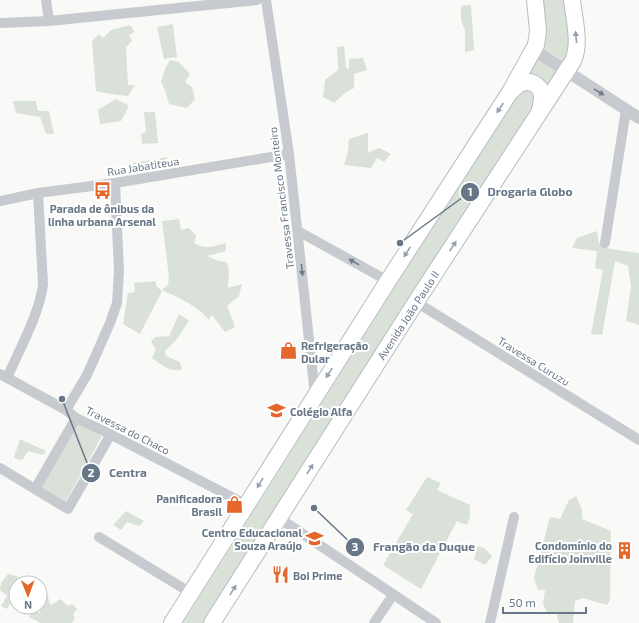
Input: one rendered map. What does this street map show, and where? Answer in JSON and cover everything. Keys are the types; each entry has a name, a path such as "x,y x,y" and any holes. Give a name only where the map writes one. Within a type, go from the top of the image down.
{"main road":[{"path":"172,623 315,395 510,92 534,50 538,32 535,0"},
{"name":"Avenida João Paulo II","path":"212,623 416,302 575,56 577,48 572,0"},
{"path":"510,92 518,85 530,82 534,84 540,90 542,96 540,110"}],"street":[{"path":"46,0 49,21"},
{"path":"0,23 49,21 257,0"},
{"name":"Travessa Francisco Monteiro","path":"266,0 289,154 315,395"},
{"path":"534,50 639,118"},
{"path":"605,243 626,110"},
{"name":"Rua Jabatiteua","path":"0,201 38,193 115,183 289,154"},
{"path":"66,410 87,375 110,323 116,303 119,271 115,183"},
{"path":"4,376 34,316 42,295 43,284 38,193"},
{"path":"298,231 388,281"},
{"name":"Travessa Curuzu","path":"416,302 639,440"},
{"name":"Travessa do Chaco","path":"4,376 66,410 76,418 111,434 247,505"},
{"path":"35,489 76,418"},
{"path":"0,468 68,510 111,434"},
{"path":"490,623 514,517"},
{"path":"279,518 436,623"},
{"path":"99,536 191,593"},
{"path":"374,623 393,595"}],"shaded area":[{"path":"542,0 565,0 570,46 569,54 564,62 542,48"},
{"path":"471,5 474,50 465,52 465,30 461,21 461,6"},
{"path":"173,24 177,57 164,59 157,27"},
{"path":"130,25 135,32 129,35 132,41 126,47 128,85 135,85 128,96 96,91 92,41 99,34 103,38 111,30"},
{"path":"344,46 346,68 349,69 349,59 363,58 367,70 354,74 354,88 345,93 334,103 323,97 325,80 338,70 337,47"},
{"path":"539,58 560,73 545,98 523,79"},
{"path":"170,60 179,62 190,74 185,82 192,87 195,99 187,108 169,104 161,82 165,69"},
{"path":"530,87 540,102 210,623 183,623 518,91"},
{"path":"116,99 129,106 121,121 100,124 98,110"},
{"path":"13,101 36,101 38,111 49,111 54,134 46,134 40,117 16,113"},
{"path":"144,112 155,112 158,143 142,144 141,134 146,132"},
{"path":"368,133 368,153 379,148 391,154 384,162 377,158 371,168 344,165 348,151 349,139"},
{"path":"168,157 158,167 133,169 133,163"},
{"path":"179,219 181,230 189,228 196,236 194,243 210,247 226,243 226,251 207,256 218,261 227,262 229,272 228,288 242,284 239,296 227,306 235,327 225,332 212,315 209,320 194,306 162,290 168,285 169,277 162,221"},
{"path":"597,231 599,243 610,249 639,253 639,325 626,321 631,286 628,266 615,261 602,335 591,334 603,270 595,268 597,251 572,248 577,238"},
{"path":"156,281 156,286 162,291 140,334 123,324 128,293 135,292 134,283"},
{"path":"179,314 189,321 177,339 165,351 166,356 180,362 182,369 174,370 166,368 152,358 156,349 151,342 155,337 169,336"},
{"path":"77,423 102,436 64,505 40,489"},
{"path":"20,439 46,451 43,455 28,451 22,460 16,459 14,457"},
{"path":"427,477 441,483 437,490 470,505 470,517 467,525 457,521 421,589 383,565 413,514 406,510"},
{"path":"576,496 582,510 582,519 611,531 610,600 607,605 583,598 575,601 573,623 559,623 556,612 548,615 543,604 545,590 538,590 534,578 550,517 560,519 569,500"},
{"path":"126,511 144,521 139,526 127,522 121,530 113,525"},
{"path":"478,546 484,548 492,556 485,565 474,559"},
{"path":"8,574 12,575 8,575 7,609 1,606 7,596 0,590 1,583"},
{"path":"48,595 49,603 52,605 60,599 68,606 72,604 77,609 73,614 75,618 72,623 41,623 29,617 30,615 48,615"}],"place":[{"name":"Parada de ônibus da linha urbana Arsenal","path":"102,190"},
{"name":"Drogaria Globo","path":"400,243"},
{"name":"Refrigeração Dular","path":"288,351"},
{"name":"Centra","path":"62,399"},
{"name":"Colégio Alfa","path":"277,411"},
{"name":"Panificadora Brasil","path":"235,504"},
{"name":"Frangão da Duque","path":"314,508"},
{"name":"Centro Educacional Souza Araújo","path":"315,538"},
{"name":"Condomínio do Edifício Joinville","path":"625,551"},
{"name":"Boi Prime","path":"280,575"}]}
